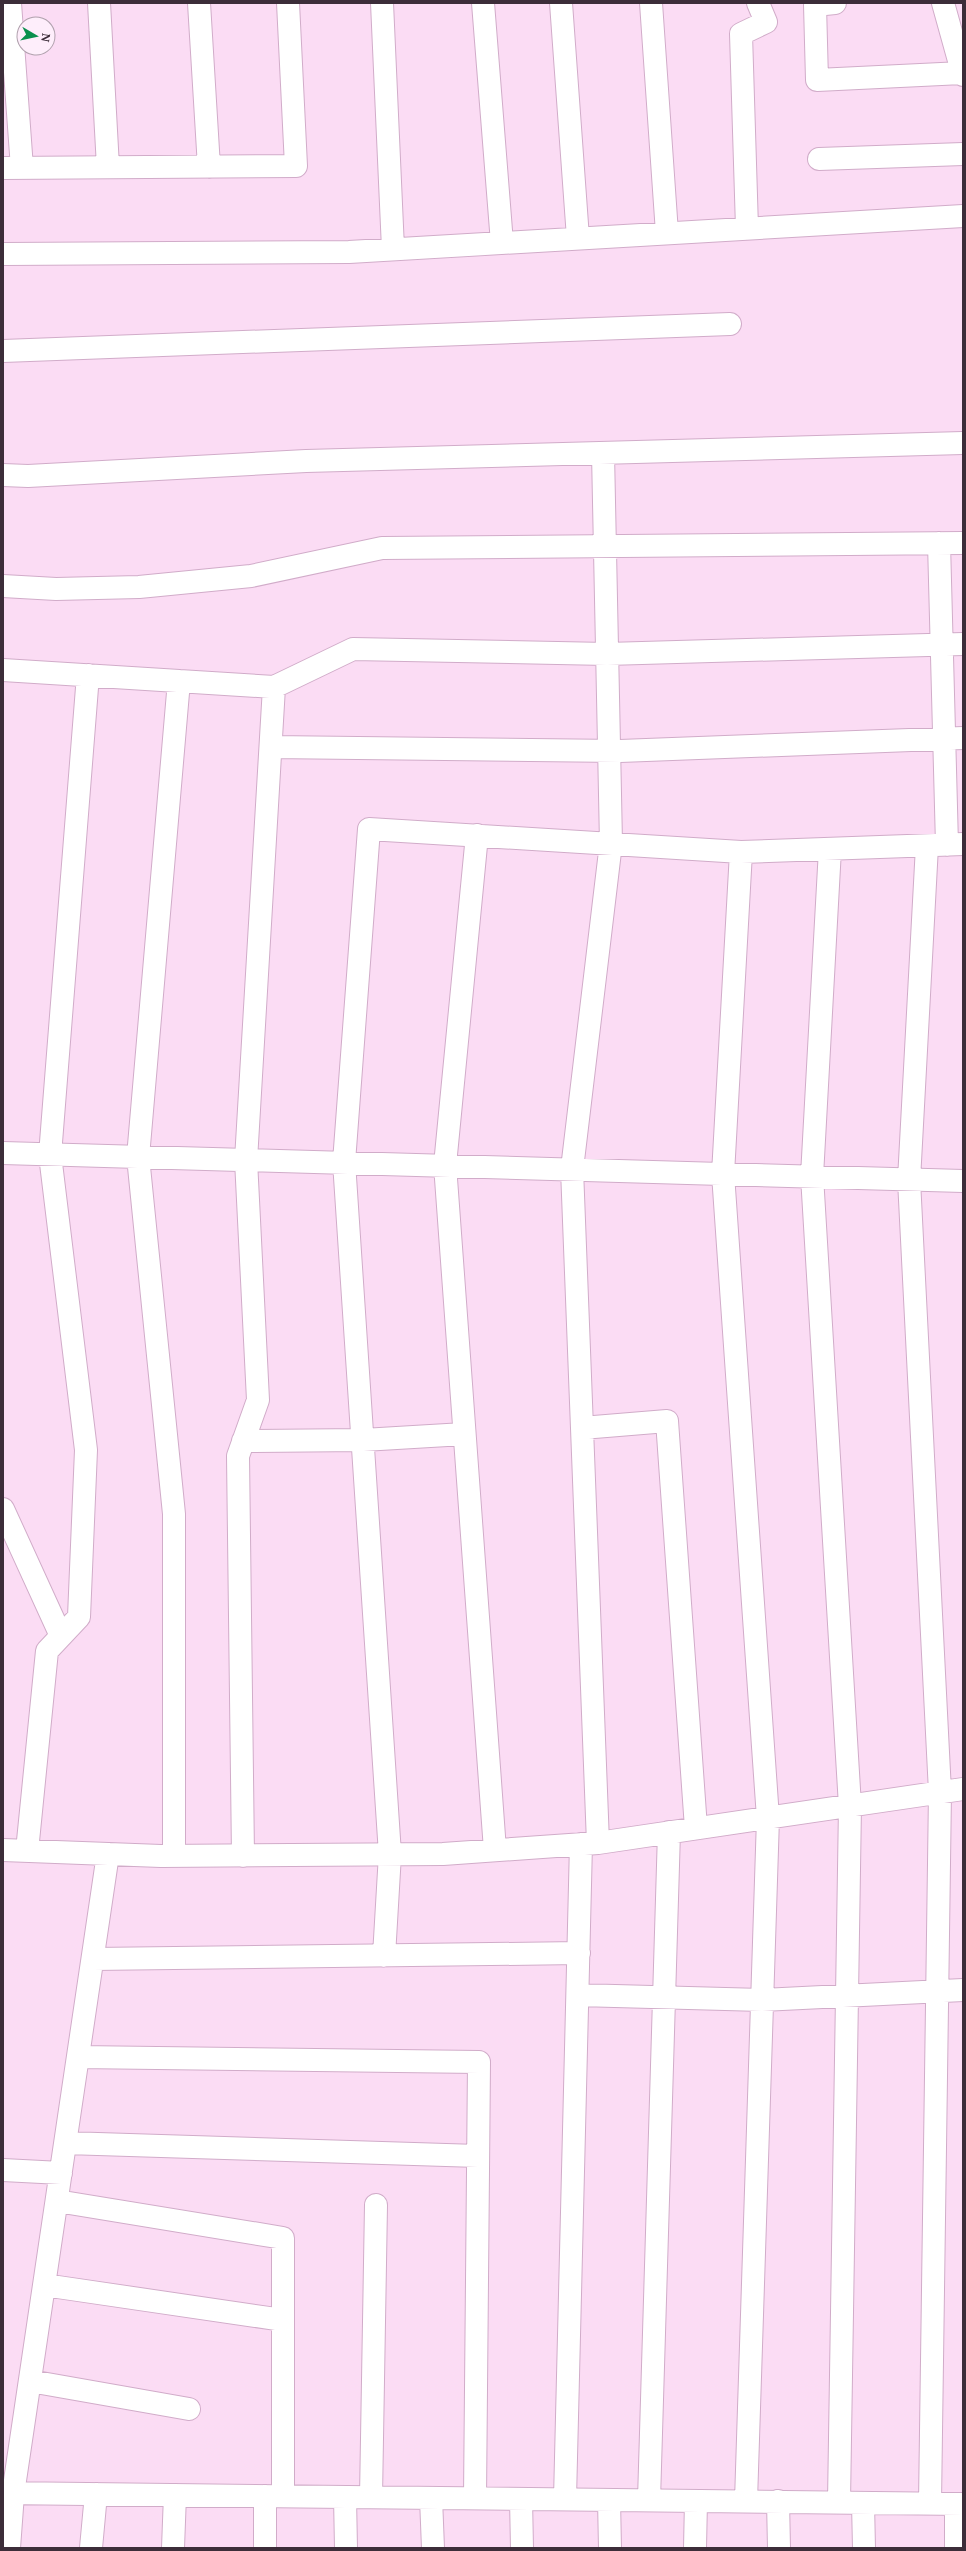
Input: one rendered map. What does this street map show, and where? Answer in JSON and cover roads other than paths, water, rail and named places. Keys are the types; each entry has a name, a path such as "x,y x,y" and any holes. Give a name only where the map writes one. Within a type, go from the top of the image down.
{"street":[{"path":"10,3 13,168 296,166 288,3"},
{"path":"99,3 108,168"},
{"path":"199,3 209,167"},
{"path":"382,3 393,249"},
{"path":"483,3 502,243"},
{"path":"561,3 578,238"},
{"path":"650,3 667,233"},
{"path":"747,228 741,34 766,22 758,3"},
{"path":"835,3 815,4 817,80 963,74 943,3"},
{"path":"819,159 963,154"},
{"path":"3,254 350,252 963,216"},
{"path":"3,351 730,324"},
{"path":"3,475 28,476 314,461 963,443"},
{"path":"565,2500 578,1953 590,1843 582,1428 572,1169 611,843 603,453"},
{"path":"930,2503 940,1792 909,1180 946,845 953,738 941,644 939,543"},
{"path":"3,586 56,589 132,587 251,576 382,548 963,543"},
{"path":"3,670 274,687 353,649 607,654 963,644"},
{"path":"27,1851 47,1651 79,1617 86,1450 50,1155 88,675"},
{"path":"174,1856 174,1514 138,1157 179,681"},
{"path":"243,1856 238,1456 258,1400 246,1160 274,687"},
{"path":"271,747 609,751 953,738"},
{"path":"384,1956 390,1854 344,1162 369,829 741,852 946,845"},
{"path":"477,835 444,1165 495,1850"},
{"path":"830,849 812,1176 850,1806 839,2502"},
{"path":"741,852 723,1174 768,1818 746,2501"},
{"path":"3,1153 963,1181"},
{"path":"582,1428 667,1421 696,1828"},
{"path":"243,1441 363,1440 464,1434"},
{"path":"3,1509 61,1636"},
{"path":"3,1852 27,1851 174,1856 444,1854 590,1843 963,1789"},
{"path":"649,2500 670,1832"},
{"path":"9,2548 8,2493 30,2381 108,1854"},
{"path":"93,1960 578,1953"},
{"path":"578,1995 762,2000 963,1990"},
{"path":"78,2057 479,2062 475,2498"},
{"path":"66,2143 478,2156"},
{"path":"3,2170 61,2173"},
{"path":"57,2201 283,2238 283,2320 274,2496 265,2548"},
{"path":"371,2498 376,2205"},
{"path":"44,2285 283,2320"},
{"path":"30,2381 189,2410"},
{"path":"8,2493 959,2504 956,2548"},
{"path":"91,2548 96,2494"},
{"path":"172,2548 175,2495"},
{"path":"345,2497 346,2548"},
{"path":"431,2498 433,2548"},
{"path":"521,2499 522,2548"},
{"path":"610,2500 610,2548"},
{"path":"696,2501 696,2548"},
{"path":"778,2502 779,2548"},
{"path":"863,2503 864,2548"}]}
